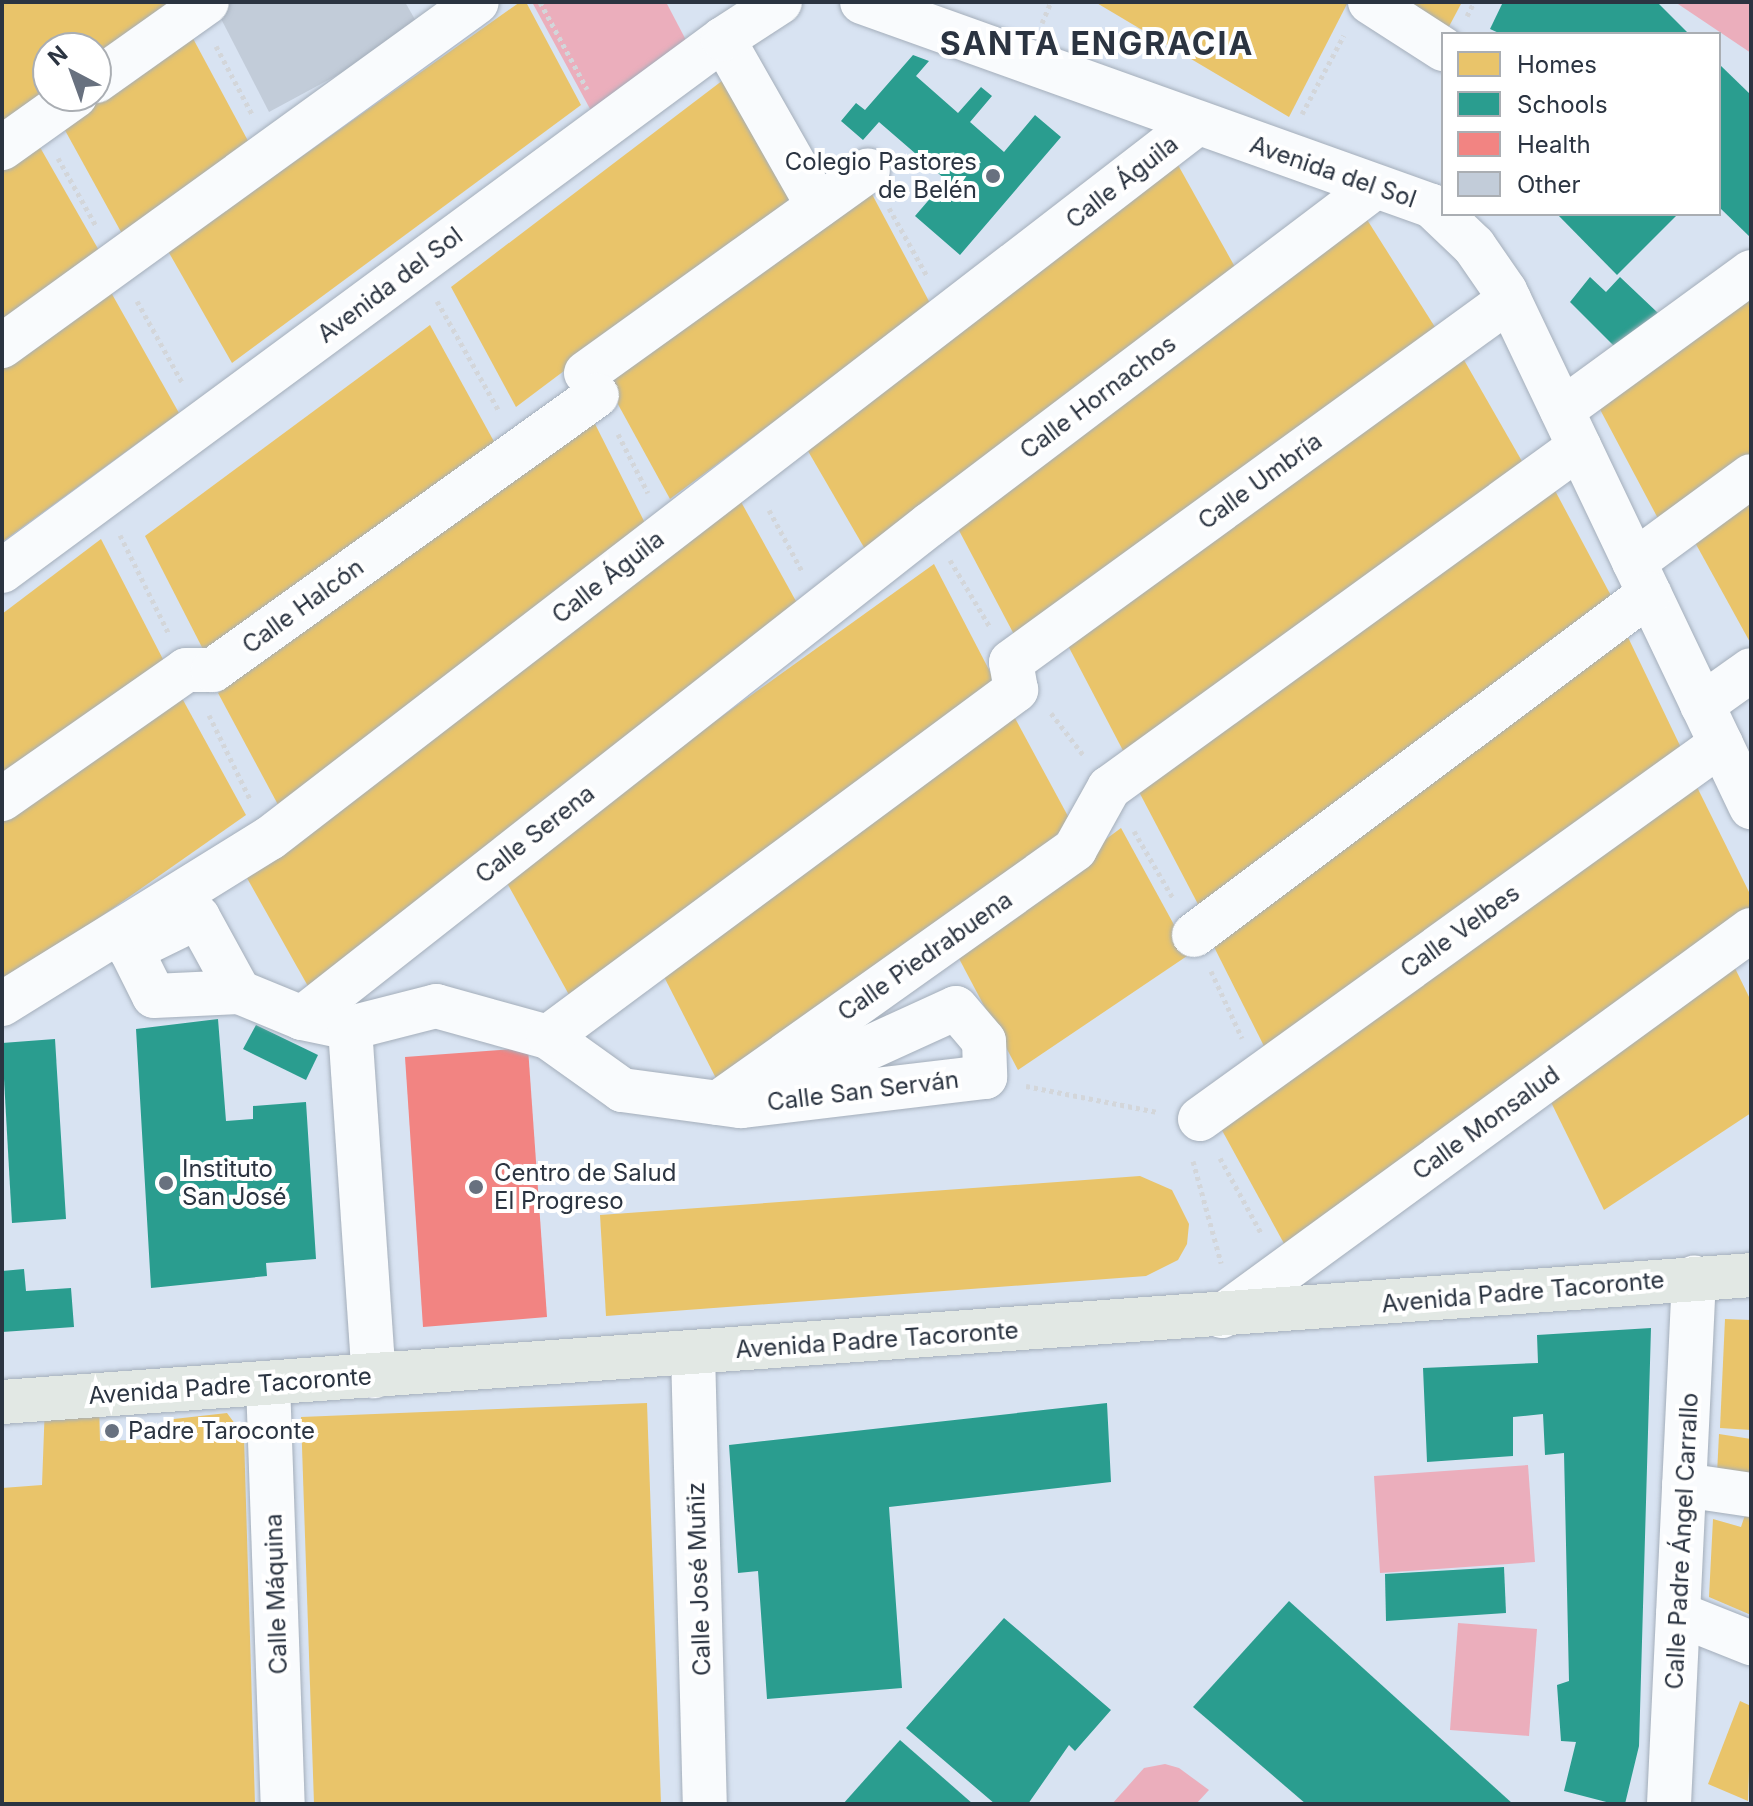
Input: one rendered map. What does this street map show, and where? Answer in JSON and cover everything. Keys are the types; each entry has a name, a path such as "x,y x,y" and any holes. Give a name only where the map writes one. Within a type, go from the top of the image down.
{"main road":[{"name":"Avenida Padre Tacoronte","path":"2,1402 1222,1316 1751,1275"}],"street":[{"path":"2,346 477,2"},
{"name":"Avenida del Sol","path":"2,571 723,39 780,2"},
{"name":"Avenida del Sol","path":"862,2 1432,206 1441,215"},
{"path":"112,70 202,6"},
{"path":"1359,16 1441,48"},
{"path":"723,39 818,206"},
{"path":"2,148 53,112"},
{"name":"Calle Águila","path":"2,1004 270,838 1196,124"},
{"name":"Calle Halcón","path":"2,799 186,670 213,670 521,449 592,384 868,170"},
{"name":"Calle Hornachos","path":"822,608 1375,187"},
{"name":"Avenida del Sol","path":"1442,216 1474,246 1509,300 1751,807"},
{"path":"1109,788 1570,429 1751,272"},
{"name":"Calle Umbría","path":"1011,662 1509,300"},
{"path":"1194,935 1642,578 1751,476"},
{"name":"Calle Serena","path":"302,1018 822,608"},
{"path":"548,1037 1016,690 1011,662"},
{"path":"1702,705 1751,670"},
{"name":"Calle Velbes","path":"1185,1126 1721,744"},
{"name":"Calle Piedrabuena","path":"729,1104 1075,849 1109,788"},
{"name":"Calle Monsalud","path":"1222,1316 1751,930"},
{"path":"239,992 302,1018 350,1028 436,1006 548,1037 622,1090 729,1104"},
{"name":"Calle Piedrabuena","path":"729,1104 956,1008 984,1041 985,1077"},
{"path":"350,1028 374,1376"},
{"name":"Calle San Serván","path":"729,1104 985,1077"},
{"name":"Calle Padre Ángel Carrallo","path":"1669,1804 1694,1278"},
{"name":"Calle José Muñiz","path":"693,1353 705,1804"},
{"name":"Calle Máquina","path":"268,1383 283,1804"},
{"path":"1684,1485 1751,1495"},
{"path":"1678,1614 1751,1643"}],"path":[{"path":"540,2 606,125"},
{"path":"202,6 272,151"},
{"path":"1282,154 1359,16"},
{"path":"868,170 949,315"},
{"path":"417,265 521,449"},
{"path":"592,384 668,531"},
{"path":"747,470 822,608"},
{"path":"929,525 1011,662 1109,788 1194,935 1245,1045"},
{"path":"985,1077 1185,1126 1282,1272"},
{"path":"1185,1126 1221,1262 1222,1316"}],"shaded area":[{"path":"532,2 666,2 688,44 595,118"},
{"path":"1675,2 1751,2 1751,53"},
{"path":"1528,1465 1535,1562 1380,1573 1374,1476"},
{"path":"1458,1623 1537,1629 1529,1736 1450,1730"},
{"path":"1165,1764 1179,1768 1209,1790 1196,1804 1112,1804 1144,1768"}],"building: Homes":[{"path":"2,2 169,2 112,52 112,32 32,32 32,109 2,132"},
{"path":"520,2 526,2 581,105 232,363 168,251"},
{"path":"1095,2 1348,2 1289,117"},
{"path":"1394,2 1462,2 1446,32"},
{"path":"189,31 254,152 126,241 61,123 76,112 112,112 112,86"},
{"path":"731,74 797,196 516,407 451,287"},
{"path":"37,142 105,261 2,335 2,167"},
{"path":"1173,156 1240,276 869,556 801,439"},
{"path":"865,181 931,305 670,499 603,377"},
{"path":"1366,218 1440,335 1018,642 954,521"},
{"path":"1751,286 1751,462 1662,526 1595,400"},
{"path":"108,287 179,413 2,542 2,364"},
{"path":"430,325 497,447 208,659 145,536"},
{"path":"1460,353 1527,470 1129,762 1064,638"},
{"path":"590,414 651,535 283,814 218,693"},
{"path":"1551,483 1616,605 1200,908 1137,788"},
{"path":"1751,494 1751,644 1692,537"},
{"path":"740,500 802,612 309,988 243,871"},
{"path":"101,539 167,667 2,785 2,614"},
{"path":"934,564 999,689 573,1002 502,874"},
{"path":"1624,629 1685,756 1269,1056 1209,937"},
{"path":"177,689 246,815 2,986 2,816"},
{"path":"1010,709 1076,831 721,1088 659,967"},
{"path":"1696,785 1751,896 1751,910 1287,1249 1218,1123"},
{"path":"1121,828 1190,954 1018,1070 955,951"},
{"path":"1731,960 1751,1001 1751,1113 1604,1210 1546,1092"},
{"path":"1140,1176 1172,1190 1189,1224 1187,1244 1178,1260 1146,1276 606,1316 600,1215"},
{"path":"1725,1319 1751,1320 1751,1430 1720,1428"},
{"path":"99,1402 100,1441 159,1439 165,1420 227,1413 244,1436 255,1804 2,1804 2,1488 42,1485 45,1404"},
{"path":"647,1403 661,1804 314,1804 301,1417"},
{"path":"1719,1434 1751,1439 1751,1480 1717,1474"},
{"path":"1747,1509 1751,1510 1751,1615 1709,1597 1713,1519 1741,1527"},
{"path":"1740,1701 1751,1706 1748,1801 1708,1784"}],"building: Schools":[{"path":"1503,2 1657,2 1687,32 1497,32 1490,29"},
{"path":"913,55 929,61 916,76 958,113 981,87 992,96 970,122 1004,152 1035,115 1061,137 960,255 915,216 946,180 879,122 863,140 841,121 856,103 865,110"},
{"path":"1721,66 1751,95 1751,238 1721,209"},
{"path":"1559,216 1676,216 1617,275"},
{"path":"1590,277 1606,292 1620,277 1658,313 1622,354 1570,302"},
{"path":"218,1019 226,1121 253,1119 253,1106 306,1102 316,1259 266,1263 267,1276 151,1288 136,1029"},
{"path":"256,1025 318,1055 306,1080 243,1049"},
{"path":"55,1039 66,1219 12,1223 2,1043"},
{"path":"24,1269 26,1291 71,1288 74,1327 2,1332 2,1271"},
{"path":"1651,1328 1639,1746 1625,1804 1614,1804 1564,1791 1576,1742 1561,1741 1557,1685 1569,1681 1564,1453 1545,1455 1543,1414 1513,1417 1513,1456 1427,1462 1423,1368 1538,1363 1537,1335"},
{"path":"1107,1403 1111,1482 889,1507 902,1688 767,1699 758,1571 738,1573 729,1445"},
{"path":"1504,1567 1506,1613 1386,1621 1385,1574"},
{"path":"1289,1601 1513,1804 1306,1804 1193,1707"},
{"path":"1004,1618 1111,1710 1075,1751 1069,1745 1028,1804 995,1804 906,1728"},
{"path":"900,1740 973,1804 843,1804"}],"building: Health":[{"name":"Centro de Salud El Progreso","path":"528,1048 547,1317 423,1327 405,1057"}],"building: Other":[{"path":"229,2 405,2 421,30 269,112 216,9"}],"place":[{"name":"Colegio Pastores de Belén","path":"993,176"},
{"name":"Instituto San José","path":"166,1183"},
{"name":"Centro de Salud El Progreso","path":"476,1187"},
{"name":"Padre Taroconte","path":"112,1431"}],"district":[{"name":"SANTA ENGRACIA","path":"1097,44"}]}
